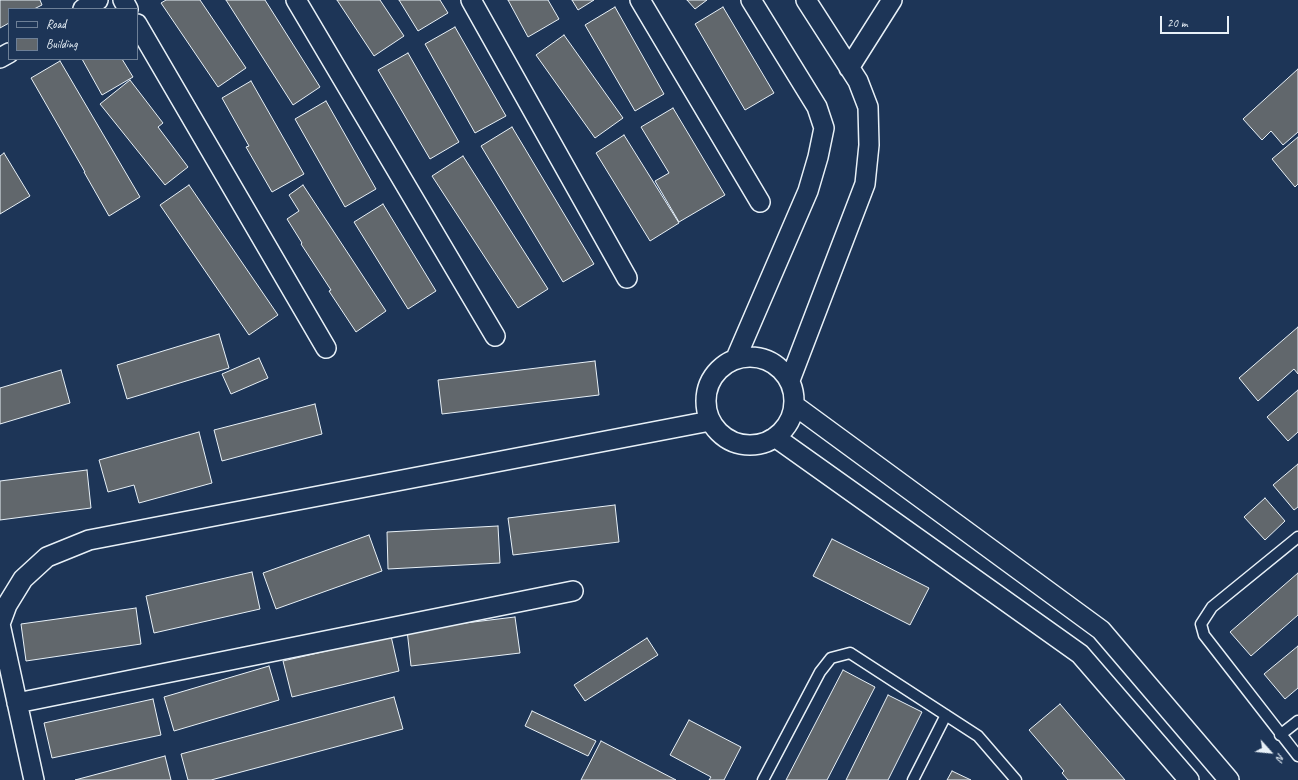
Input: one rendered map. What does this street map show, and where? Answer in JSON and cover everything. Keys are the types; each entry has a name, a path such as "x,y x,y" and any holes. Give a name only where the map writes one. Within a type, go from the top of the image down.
{"street":[{"path":"85,8 98,0"},
{"path":"296,0 495,336"},
{"path":"471,0 627,278"},
{"path":"640,0 760,202"},
{"path":"736,358 808,191 824,128 818,107 751,0"},
{"path":"790,380 865,184 869,145 868,107 858,81 806,0"},
{"path":"850,68 892,0"},
{"path":"138,26 326,348"},
{"path":"748,356 761,357 773,362 790,380 794,392 794,405 791,418 785,428 775,437 764,443 752,445 739,444 727,439 710,421 706,409 706,396 709,384 715,373 725,364 736,358 748,356"},
{"path":"794,405 1101,630 1229,780"},
{"path":"34,780 0,624 7,605 23,579 47,557 89,540 710,421"},
{"path":"775,437 1080,654 1189,780"},
{"path":"17,703 573,591"},
{"path":"1080,654 1101,630"}],"lane":[{"path":"1298,537 1212,607 1201,624 1204,635 1280,735 1298,756"},
{"path":"763,780 820,672 830,658 850,654 978,736 1016,780"},
{"path":"913,780 946,715"},
{"path":"1280,735 1298,721"}],"building":[{"path":"0,0 40,0 42,5 36,8 8,8 8,24 0,28"},
{"path":"166,0 200,0 246,68 218,87 161,3"},
{"path":"226,0 265,0 320,87 293,105"},
{"path":"337,0 380,0 404,36 374,56"},
{"path":"399,0 440,0 448,13 418,31"},
{"path":"508,0 548,0 559,19 528,37"},
{"path":"572,0 594,0 578,10"},
{"path":"687,0 707,0 695,9"},
{"path":"615,7 664,94 635,111 585,25"},
{"path":"723,7 774,93 745,110 695,24"},
{"path":"455,27 506,116 475,133 425,44"},
{"path":"564,35 623,118 595,138 536,55"},
{"path":"408,53 459,142 430,159 378,70"},
{"path":"83,60 123,60 133,77 102,95"},
{"path":"60,61 140,197 109,216 31,78"},
{"path":"1298,69 1298,132 1283,145 1271,131 1262,140 1243,119"},
{"path":"130,80 163,123 158,127 188,167 165,185 100,104"},
{"path":"251,81 304,174 272,192 246,147 249,146 222,98"},
{"path":"326,101 376,189 345,207 295,119"},
{"path":"673,108 725,195 679,222 655,181 669,173 641,127"},
{"path":"512,127 594,264 563,282 481,146"},
{"path":"624,135 679,223 650,241 596,153"},
{"path":"1298,137 1298,184 1295,187 1272,159"},
{"path":"4,153 30,196 0,214 0,156"},
{"path":"463,156 548,289 518,308 432,176"},
{"path":"189,185 278,315 249,335 160,205"},
{"path":"303,185 386,311 356,332 329,291 331,290 301,244 302,243 287,219 299,211 289,195"},
{"path":"383,204 436,291 408,309 354,222"},
{"path":"1298,327 1298,374 1294,369 1258,401 1239,378"},
{"path":"219,334 229,368 127,399 117,365"},
{"path":"259,358 268,378 231,394 222,374"},
{"path":"595,361 599,395 442,414 438,380"},
{"path":"61,370 70,403 0,424 0,388"},
{"path":"1298,390 1298,432 1288,441 1267,417"},
{"path":"315,404 322,434 222,461 214,430"},
{"path":"199,432 212,483 139,503 134,485 108,492 99,460"},
{"path":"1298,464 1298,507 1294,510 1273,485"},
{"path":"87,470 91,508 0,520 0,481"},
{"path":"1265,498 1285,521 1265,540 1244,517"},
{"path":"615,505 619,542 513,555 508,518"},
{"path":"498,526 500,563 388,569 387,532"},
{"path":"369,535 382,571 276,609 263,573"},
{"path":"832,539 929,588 910,625 813,576"},
{"path":"252,572 260,609 154,633 146,596"},
{"path":"1298,573 1298,615 1251,656 1230,632"},
{"path":"136,608 141,644 26,661 21,624"},
{"path":"515,617 520,653 411,666 407,630"},
{"path":"391,636 399,671 292,697 283,661"},
{"path":"647,638 658,655 585,701 574,685"},
{"path":"1298,646 1298,688 1285,699 1264,674"},
{"path":"269,666 279,700 174,731 164,697"},
{"path":"843,670 875,687 827,780 786,780"},
{"path":"888,695 922,712 888,780 846,780"},
{"path":"394,697 403,729 211,780 188,780 181,754"},
{"path":"153,699 161,735 52,758 44,723"},
{"path":"1060,704 1125,780 1068,780 1062,773 1064,771 1029,730"},
{"path":"532,711 596,741 588,756 525,726"},
{"path":"689,720 741,747 724,780 709,780 711,777 670,755"},
{"path":"601,741 676,780 581,780"},
{"path":"165,756 171,780 75,780"},
{"path":"952,771 971,780 947,780"}]}
